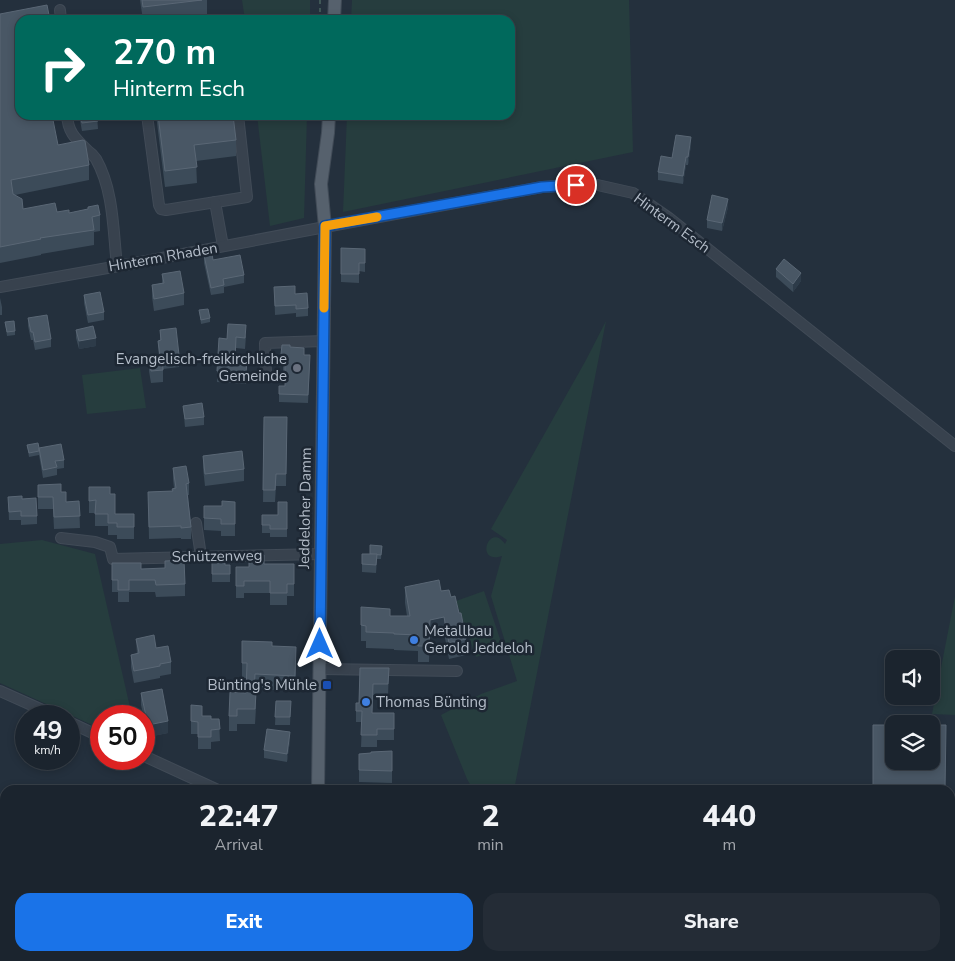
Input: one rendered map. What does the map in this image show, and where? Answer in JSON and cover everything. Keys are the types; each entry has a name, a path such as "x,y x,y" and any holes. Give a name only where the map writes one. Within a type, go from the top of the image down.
{"main road":[{"path":"334,15 335,0"},
{"name":"Jeddeloher Damm","path":"318,785 325,226 321,184 329,120"}],"street":[{"path":"68,120 71,132 76,140 95,157 104,178 109,198 117,266"},
{"path":"148,120 159,205 161,209 166,210 247,197 239,120"},
{"name":"Hinterm Esch","path":"325,226 542,187 593,184 633,193 670,218 955,446"},
{"path":"215,202 223,246"},
{"name":"Hinterm Rhaden","path":"0,287 325,226"},
{"path":"266,376 265,343 324,342"},
{"path":"196,523 201,556"},
{"name":"Schützenweg","path":"61,538 95,542 110,547 113,559 321,554"},
{"path":"320,669 457,671"},
{"path":"0,691 31,705"},
{"path":"155,761 207,785"}],"path":[{"path":"320,0 320,15"}],"green space":[{"path":"242,0 310,0 310,15 244,15"},
{"path":"352,0 629,0 633,152 343,212 347,120 515,120 515,15 351,15"},
{"path":"258,120 307,120 304,218 270,226"},
{"path":"606,321 515,785 470,785 441,715 481,694 517,681 491,596 502,556 493,557 488,555 486,550 490,540 494,537 499,538 505,544 507,540 491,529"},
{"path":"140,368 146,408 87,414 82,375"},
{"path":"42,540 95,554 129,705 90,705 90,724 80,719 80,705 48,705 0,683 0,544"},
{"path":"484,591 503,648 476,657 456,601"},
{"path":"955,596 955,715 932,714 934,705 940,705 940,673"}],"building":[{"path":"142,0 202,0 143,7"},
{"path":"47,5 49,15 15,15 15,120 53,120 58,145 85,141 89,165 11,180 13,194 22,199 23,209 55,203 57,212 69,210 69,213 98,205 100,215 92,217 94,230 40,238 0,247 0,14"},
{"path":"81,120 98,121 82,123"},
{"path":"159,120 234,120 236,140 194,145 197,167 165,171"},
{"path":"676,135 691,137 683,176 658,172 661,156 672,158"},
{"path":"712,195 728,199 722,223 707,220"},
{"path":"341,248 365,249 365,263 359,263 359,274 341,274"},
{"path":"212,254 213,260 240,255 244,275 223,279 224,285 211,288 204,255"},
{"path":"784,259 801,273 793,284 776,269"},
{"path":"180,271 184,293 154,299 152,285 164,283 162,274"},
{"path":"295,286 295,294 307,293 308,308 296,309 296,305 275,306 274,287"},
{"path":"100,292 104,312 88,315 84,295"},
{"path":"208,309 210,318 201,320 199,310"},
{"path":"47,315 51,339 35,342 28,318"},
{"path":"14,321 15,331 7,332 5,322"},
{"path":"228,324 246,325 245,338 236,337 235,360 247,361 246,373 217,371 219,338 227,339"},
{"path":"93,326 96,338 79,341 76,330"},
{"path":"176,328 179,355 160,357 158,341 161,340 160,330"},
{"path":"282,345 304,348 304,355 310,355 308,395 279,394 279,386 285,386 284,354 281,354"},
{"path":"162,357 163,370 151,371 149,359"},
{"path":"202,403 204,417 185,419 183,406"},
{"path":"264,417 287,417 286,474 276,474 275,490 263,490"},
{"path":"38,443 39,451 29,453 27,445"},
{"path":"61,444 64,460 55,461 57,467 43,470 39,448"},
{"path":"242,451 244,469 205,474 203,456"},
{"path":"186,466 189,483 186,484 191,527 149,527 148,492 173,491 172,489 176,488 173,468"},
{"path":"61,484 61,492 66,492 66,502 79,501 80,516 54,517 53,497 38,497 38,485"},
{"path":"89,487 110,487 110,494 115,494 115,514 134,514 134,527 117,527 117,523 108,523 108,514 95,514 96,500 89,501"},
{"path":"22,496 22,499 36,498 37,516 21,516 21,511 9,512 8,497"},
{"path":"222,501 235,502 235,524 221,524 221,519 204,518 204,506 222,506"},
{"path":"278,502 287,502 287,529 270,529 270,525 262,525 262,515 278,515"},
{"path":"370,545 382,546 381,555 370,554"},
{"path":"362,554 377,554 376,565 362,564"},
{"path":"249,555 264,555 264,564 294,564 294,584 287,584 287,593 270,593 270,581 244,581 244,586 236,586 236,567 249,567"},
{"path":"212,558 225,558 225,565 230,565 230,574 212,574"},
{"path":"184,560 185,584 156,585 155,580 129,580 129,590 118,590 118,580 112,580 112,563 141,563 141,569 165,568 165,561"},
{"path":"439,580 441,591 449,590 451,597 455,596 459,613 461,613 466,639 449,643 444,617 430,620 429,646 418,646 418,635 366,632 366,626 361,625 361,607 390,609 390,616 410,616 405,587"},
{"path":"154,635 156,648 168,646 171,662 134,671 131,655 139,653 136,639"},
{"path":"242,641 272,642 272,646 296,647 295,676 255,674 255,709 237,709 237,716 229,716 230,692 246,693 247,663 242,663"},
{"path":"360,668 389,668 388,684 373,684 372,713 394,713 394,729 377,729 377,735 361,735 362,711 356,711 356,703 359,703"},
{"path":"162,689 168,721 155,724 155,705 144,705 141,693"},
{"path":"276,701 291,701 290,717 275,717"},
{"path":"191,705 202,706 202,716 211,716 211,719 219,719 220,729 211,730 211,737 198,737 198,722 191,721"},
{"path":"873,725 885,725 885,770 940,770 940,725 946,725 945,785 873,785"},
{"path":"267,729 290,732 287,754 264,750"},
{"path":"392,751 392,771 359,770 359,754"}],"slow traffic":[{"path":"324,308 325,226 377,217"}],"place":[{"name":"Evangelisch-freikirchliche Gemeinde","path":"297,368"},
{"name":"Metallbau Gerold Jeddeloh","path":"414,640"},
{"name":"Bünting's Mühle","path":"327,685"},
{"name":"Thomas Bünting","path":"366,702"}],"route":[{"path":"320,644 325,226 542,187 576,185"}]}
